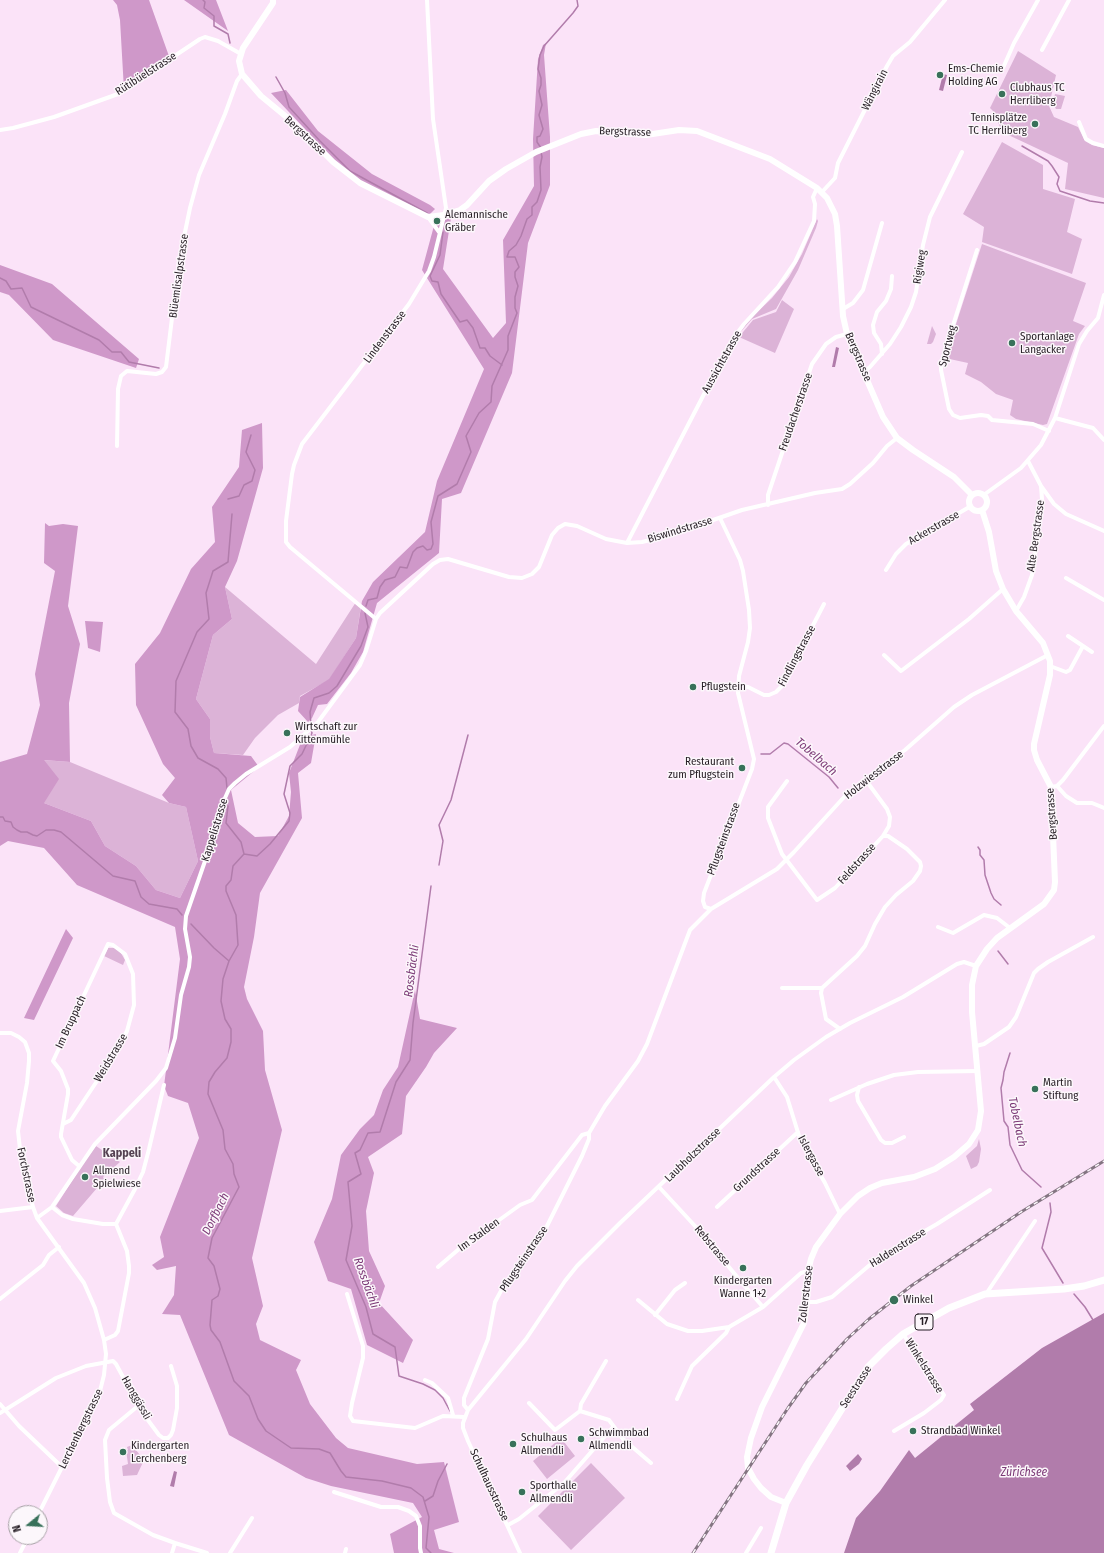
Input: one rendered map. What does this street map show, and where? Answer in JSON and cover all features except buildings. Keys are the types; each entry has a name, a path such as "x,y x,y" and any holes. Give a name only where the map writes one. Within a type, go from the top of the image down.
{"main road":[{"name":"Seestrasse","path":"771,1553 786,1503 807,1465 868,1367 903,1334 949,1308 985,1294 1070,1288 1104,1280"}],"street":[{"path":"242,74 239,61 246,42 273,3 273,0"},
{"name":"Lindenstrasse","path":"376,619 290,547 286,542 286,521 292,474 302,444 409,304 429,271 434,257 446,208 433,120 427,0"},
{"name":"Wängirain","path":"822,192 835,178 838,163 893,56 910,42 945,0"},
{"path":"1003,68 1014,43 1038,0"},
{"path":"1042,50 1069,0"},
{"name":"Rütibüelstrasse","path":"0,130 54,117 111,97 124,90 200,39 205,38 218,42 241,54"},
{"name":"Bergstrasse","path":"242,74 261,96 295,124 333,162 355,180 375,192 428,217 444,215 460,210 467,205 489,181 506,169 536,152 581,134 596,131 646,135 679,130 698,131 770,159 817,188 822,192 833,208 836,220 843,309 847,334 883,417 898,438 954,478 972,495"},
{"name":"Blüemlisalpstrasse","path":"117,446 118,389 121,376 127,371 156,374 162,372 166,367 179,261 190,208 199,175 225,114 237,81 242,74"},
{"path":"1079,122 1086,139 1104,146"},
{"name":"Rigiweg","path":"864,372 882,354 901,327 911,307 916,292 930,217 962,152"},
{"name":"Aussichtstrasse","path":"627,543 732,340 744,324 783,280 799,254 814,221 815,204 813,197 817,188"},
{"path":"428,217 439,232"},
{"path":"843,309 853,304 863,290 882,223"},
{"name":"Sportweg","path":"977,250 941,363 949,409 954,415 960,418 982,415 988,416 992,420 996,421 1033,424 1049,431"},
{"path":"882,354 881,344 874,333 873,325 878,312 886,301 891,289 892,276"},
{"path":"982,510 977,511 970,506 969,501 972,495 976,492 985,494 1028,461 1042,445 1055,418 1079,344 1087,331 1098,318 1104,295"},
{"name":"Freudacherstrasse","path":"768,505 768,495 812,364 826,344 836,337 847,334"},
{"path":"1055,418 1093,428 1104,440"},
{"name":"Biswindstrasse","path":"376,619 385,608 433,564 440,560 448,559 509,577 522,578 532,574 539,567 552,535 558,528 565,524 577,526 606,539 627,543 642,542 667,536 742,510 847,486 873,463 887,446 898,438"},
{"name":"Alte Bergstrasse","path":"1016,610 1024,597 1032,575 1035,556 1036,530 1041,511 1042,499 1041,486 1028,461"},
{"path":"1041,486 1054,504 1066,514 1104,531"},
{"name":"Bergstrasse","path":"985,494 988,503 982,510 989,532 996,571 1003,589 1016,610 1043,643 1048,655 1050,666 1050,675 1034,744 1034,750 1037,760 1054,787 1054,890 1044,904 1012,926"},
{"name":"Ackerstrasse","path":"886,570 896,554 906,544 970,506"},
{"name":"Pflugsteinstrasse","path":"468,1410 464,1405 464,1398 488,1339 495,1302 518,1266 545,1230 582,1156 589,1139 589,1132 605,1106 638,1060 647,1044 689,932 711,909 705,906 702,901 704,893 753,765 753,755 739,703 738,686 748,642 750,610 744,571 720,518"},
{"path":"1066,578 1104,599"},
{"path":"884,656 901,671 969,620 1003,589"},
{"name":"Findlingstrasse","path":"738,686 748,687 764,695 769,695 776,692 781,687 824,604"},
{"name":"Kappelistrasse","path":"38,1218 52,1207 95,1144 163,1073 172,1053 181,995 190,958 185,929 186,916 206,860 225,797 235,783 246,774 290,747 314,726 360,665 376,619"},
{"path":"1068,636 1092,652"},
{"path":"1050,666 1066,672 1070,670 1083,646"},
{"name":"Holzwiesstrasse","path":"711,909 772,872 845,796 864,779 905,750 963,700 1048,655"},
{"path":"1104,726 1064,780 1054,787 1077,803 1092,803 1104,808"},
{"path":"864,779 887,809 890,817 888,826 883,836"},
{"path":"786,859 782,854 768,816 768,807 787,781"},
{"name":"Feldstrasse","path":"786,859 817,900 835,888 883,836 888,836 907,849 920,862 920,871 914,881 896,895 885,907 865,946 857,956 822,988"},
{"path":"938,927 952,934 984,915 997,918 1012,926"},
{"name":"Zollerstrasse","path":"786,1503 771,1497 761,1488 748,1468 747,1457 751,1438 762,1407 804,1323 807,1302 808,1270 811,1259 816,1247 840,1214 858,1196 870,1188 882,1183 914,1177 935,1169 954,1157 969,1144 978,1130 981,1111 972,1012 972,985 976,966 992,944 1012,926"},
{"path":"976,1046 984,1044 1009,1027 1016,1017 1034,973 1038,969 1093,937"},
{"name":"Im Bruppach","path":"79,1166 72,1160 62,1141 61,1134 68,1089 61,1071 53,1062 108,944"},
{"name":"Weidstrasse","path":"63,1124 71,1120 117,1051 128,1031 133,1011 134,986 132,967 125,954 113,945 108,944"},
{"name":"Laubholzstrasse","path":"464,1417 468,1410 526,1339 565,1281 577,1266 620,1223 774,1077 811,1048 840,1029 904,997 957,964 964,962 976,966"},
{"path":"782,988 822,988 821,993 826,1019 840,1029"},
{"name":"Forchstrasse","path":"0,1031 22,1039 29,1052 30,1061 27,1083 18,1131 20,1158 33,1207 38,1218 84,1283 95,1308 104,1340"},
{"path":"831,1100 859,1088 894,1076 918,1072 978,1071"},
{"name":"Islergasse","path":"774,1077 787,1097 800,1139 825,1183 840,1214"},
{"path":"116,1224 143,1172 164,1085"},
{"path":"859,1088 857,1095 858,1101 881,1140 885,1143 892,1143 904,1137"},
{"name":"Pflugsteinstrasse","path":"520,1205 537,1196 556,1168 582,1135 589,1132"},
{"name":"Grundstrasse","path":"717,1208 798,1132"},
{"name":"Rebstrasse","path":"659,1187 695,1226 764,1307"},
{"name":"Haldenstrasse","path":"807,1302 816,1302 832,1297 878,1258 937,1224 990,1190"},
{"name":"Im Stalden","path":"438,1267 459,1249 520,1205"},
{"path":"0,1211 33,1207"},
{"path":"52,1207 62,1215 73,1219 103,1224 116,1224"},
{"path":"985,1294 1035,1221"},
{"path":"104,1340 117,1333 130,1266 127,1251 116,1224"},
{"path":"0,1299 43,1265 49,1255 59,1247"},
{"path":"638,1300 667,1324 688,1331 702,1331 730,1327 764,1307 801,1273 808,1270"},
{"path":"655,1315 675,1290 685,1282"},
{"path":"347,1294 363,1346 363,1358 350,1416 353,1421 415,1428 443,1416 453,1415 464,1417"},
{"path":"677,1399 692,1366 726,1333 730,1327"},
{"name":"Winkelstrasse","path":"894,1430 924,1413 941,1400 944,1395 903,1334"},
{"name":"Lerchenbergstrasse","path":"43,1505 100,1392 106,1361 104,1340"},
{"path":"0,1413 56,1378 86,1366 106,1361"},
{"name":"Hanggässli","path":"106,1361 113,1361 116,1364 138,1406 159,1435 166,1438 171,1436 177,1408 177,1386 171,1366"},
{"path":"529,1403 554,1430 580,1411 581,1404 606,1361"},
{"path":"425,1380 432,1383 448,1398 453,1415"},
{"path":"0,1404 19,1426 62,1467"},
{"path":"138,1406 106,1434 107,1478 110,1502 114,1513 153,1535 207,1553"},
{"path":"580,1411 609,1420 623,1439 651,1463"},
{"name":"Schulhausstrasse","path":"464,1417 463,1428 465,1433 520,1553"},
{"path":"508,1525 519,1519 564,1483 613,1427"},
{"path":"334,1492 381,1507 398,1507 409,1511 416,1516 420,1526 421,1553"},
{"path":"230,1553 252,1518"},
{"path":"746,1553 761,1528"},
{"path":"172,1553 175,1543"}],"shaded area":[{"path":"113,0 149,0 170,59 124,90 120,20 117,5"},
{"path":"184,0 216,0 228,31"},
{"path":"546,43 544,55 550,137 550,185 528,243 512,373 461,493 442,499 439,553 377,603 363,652 351,673 327,704 318,705 312,718 308,722 298,711 300,697 329,679 356,638 362,601 373,582 425,532 437,481 484,369 422,270 435,222 451,218 443,269 493,338 506,323 503,240 534,186 533,139 538,59 543,45"},
{"name":"Tennisplätze TC Herrliberg","path":"1018,51 1056,75 1049,106 1054,117 1078,127 1085,141 1092,145 1104,148 1104,198 1065,189 1068,163 1002,132 994,112 990,108"},
{"path":"286,90 318,131 372,174 435,209 427,217 375,192 339,165 271,93"},
{"path":"1055,94 1065,96 1061,109 1056,109 1053,104"},
{"path":"1002,142 1043,165 1043,189 1075,199 1067,232 1082,239 1072,274 982,242 984,227 963,214"},
{"path":"817,219 818,221 816,228 798,270 776,309 752,319 737,336 747,322 772,298 789,277 802,254"},
{"name":"Sportanlage Langacker","path":"982,244 1086,283 1073,321 1085,326 1079,334 1047,424 1043,425 1016,419 1010,415 1013,400 996,394 981,382 965,374 968,363 945,358"},
{"path":"0,265 52,284 139,359 136,368 53,340 9,295 0,292"},
{"path":"782,300 794,309 775,353 739,337 753,320 776,312"},
{"path":"932,326 936,334 933,342 931,344 927,344"},
{"path":"262,423 263,468 237,561 225,587 232,619 213,635 196,699 210,719 210,737 214,753 251,756 259,767 231,790 238,823 255,837 278,836 289,816 291,792 289,773 303,737 316,734 311,763 298,773 302,818 260,893 254,937 244,987 247,999 263,1031 265,1070 282,1130 252,1258 263,1306 256,1324 260,1340 301,1360 296,1370 310,1404 336,1438 348,1448 417,1464 444,1462 459,1522 434,1530 439,1549 454,1553 394,1553 390,1534 422,1517 413,1503 331,1486 306,1478 229,1435 180,1315 162,1314 174,1295 176,1266 157,1270 152,1265 164,1257 160,1237 199,1138 188,1103 168,1096 164,1086 180,959 175,927 77,885 44,848 8,841 0,846 0,762 27,754 40,705 35,674 55,571 44,563 45,523 49,526 63,524 78,526 68,606 80,644 69,703 70,762 44,760 59,779 44,803 91,821 105,846 136,866 156,890 180,898 198,861 186,807 169,803 162,795 175,778 163,764 136,705 135,664 160,633 191,569 215,542 212,507 239,467 242,430"},
{"path":"225,587 316,664 356,602 361,606 356,638 329,680 300,696 299,703 278,715 255,738 243,755 214,753 210,737 210,719 196,699 213,635 232,619"},
{"path":"85,621 103,622 100,652 88,648"},
{"path":"43,760 70,762 169,803 186,807 198,861 180,898 156,890 136,866 105,846 91,821 44,803"},
{"path":"66,929 73,938 34,1020 24,1018"},
{"path":"108,948 118,948 125,960 123,965 104,956"},
{"path":"415,990 420,1019 457,1028 434,1053 406,1096 402,1134 368,1157 374,1173 366,1211 369,1251 385,1286 379,1303 413,1340 403,1363 367,1345 351,1289 328,1281 314,1242 332,1199 341,1155 360,1129 374,1115 383,1090 398,1067"},
{"path":"979,1139 981,1149 979,1162 977,1166 971,1169 966,1156 977,1146"},
{"path":"96,1146 120,1162 103,1177 104,1179 73,1216 64,1213 56,1206"},
{"path":"561,1438 575,1456 547,1479 533,1461"},
{"path":"132,1445 144,1460 137,1475 123,1476 122,1466 128,1464 126,1450 128,1450 127,1447"},
{"path":"591,1463 625,1498 571,1550 538,1516"}],"water":[{"path":"943,74 947,75 943,91 939,90"},
{"path":"836,347 839,348 835,367 832,367"},
{"name":"Zürichsee","path":"1104,1313 1104,1553 844,1553 856,1518 880,1491 909,1450 915,1458 974,1410 970,1404 1042,1348"},
{"path":"858,1454 862,1459 859,1464 850,1471 846,1466"},
{"path":"174,1471 177,1472 174,1487 170,1486"}],"waterway":[{"path":"203,0 205,2 204,8 214,16 214,26 228,34 230,43"},
{"path":"541,148 537,142 537,137 540,136 543,129 539,115 542,105 539,91 541,78 538,69 540,55 544,46 578,6 577,0"},
{"path":"276,77 285,93 289,107 350,171 427,213"},
{"path":"1022,146 1048,161 1059,177 1057,184 1060,191 1090,201 1104,203"},
{"path":"366,606 368,600 377,598 380,587 385,580 395,577 400,567 407,568 413,552 417,548 423,546 427,550 431,549 433,544 431,522 438,496 457,484 471,452 466,436 479,413 491,402 492,386 508,350 508,336 517,313 515,308 515,297 518,286 515,272 519,267 515,257 507,257 509,251 516,245 521,236 527,219 532,215 532,207 537,202 541,190 541,152"},
{"path":"443,232 440,255 430,276 432,281 438,282 441,294 460,322 467,320 473,328 480,348 485,348 490,356 502,365"},
{"path":"0,278 6,281 11,289 22,288 31,307 99,340 112,352 121,352 129,362 159,368"},
{"path":"228,499 239,496 244,485 252,481 255,470 246,452 251,435"},
{"path":"227,788 226,778 218,769 198,758 191,746 188,729 175,712 176,681 197,632 209,619 206,593 213,571 228,562 232,514"},
{"path":"311,726 310,712 314,698 329,693 337,686 361,646 368,627 365,613"},
{"name":"Dorfbach","path":"311,730 312,733 302,754 290,766 284,794 290,813 289,821 270,844 257,856 244,854 233,866 231,880 226,886 226,891 236,915 238,945 229,961 223,979 221,1001 225,1019 231,1029 231,1042 227,1058 209,1082 208,1094 223,1130 225,1149 233,1164 234,1174 239,1187 212,1238 208,1258 214,1266 220,1289 218,1296 212,1300 210,1325 211,1330 220,1342 234,1381 249,1396 258,1419 266,1431 291,1448 319,1449 330,1453 346,1477 382,1481 411,1488 423,1497 429,1517 426,1548 431,1553"},
{"path":"439,865 443,841 439,825 451,800 468,735"},
{"name":"Tobelbach","path":"761,754 770,754 784,743 788,744 829,777 838,788"},
{"path":"228,806 226,823 241,842 244,854"},
{"path":"0,817 3,817 5,821 11,822 13,827 17,830 37,836 46,830 61,832 113,876 135,881 141,897 149,904 177,909 182,915"},
{"name":"Tobelbach","path":"978,847 980,850 980,855 984,860 985,875 991,893 994,899 1001,905"},
{"name":"Rossbächli","path":"431,886 413,1023 410,1060 396,1082 380,1132 368,1133 360,1150 355,1153 361,1174 348,1182 352,1226 346,1260 366,1307 373,1334 395,1347 399,1376 423,1384 435,1390 443,1398 450,1411"},
{"path":"191,924 229,961"},
{"name":"Tobelbach","path":"998,951 1008,964"},
{"name":"Tobelbach","path":"1010,1053 1001,1088 1004,1121 1008,1127 1010,1145 1022,1170 1041,1187"},
{"name":"Tobelbach","path":"1050,1203 1051,1212 1042,1248 1063,1283"},
{"name":"Tobelbach","path":"1074,1294 1085,1307 1093,1320"},
{"name":"Rossbächli","path":"425,1501 433,1496 438,1481 447,1464"}],"railway":[{"path":"693,1553 788,1408 806,1383 847,1339 869,1319 911,1286 1021,1212 1104,1161"}],"place":[{"name":"Ems-Chemie Holding AG","path":"940,75"},
{"name":"Clubhaus TC Herrliberg","path":"1002,94"},
{"name":"Tennisplätze TC Herrliberg","path":"1035,124"},
{"name":"Alemannische Gräber","path":"437,221"},
{"name":"Sportanlage Langacker","path":"1012,343"},
{"name":"Pflugstein","path":"693,687"},
{"name":"Wirtschaft zur Kittenmühle","path":"287,733"},
{"name":"Restaurant zum Pflugstein","path":"742,768"},
{"name":"Martin Stiftung","path":"1035,1089"},
{"name":"Allmend Spielwiese","path":"85,1177"},
{"name":"Kindergarten Wanne 1+2","path":"743,1268"},
{"name":"Winkel","path":"894,1300"},
{"name":"Strandbad Winkel","path":"913,1431"},
{"name":"Schwimmbad Allmendli","path":"581,1439"},
{"name":"Schulhaus Allmendli","path":"513,1444"},
{"name":"Kindergarten Lerchenberg","path":"123,1452"},
{"name":"Sporthalle Allmendli","path":"522,1492"}],"district":[{"name":"Kappeli","path":"122,1154"}]}
